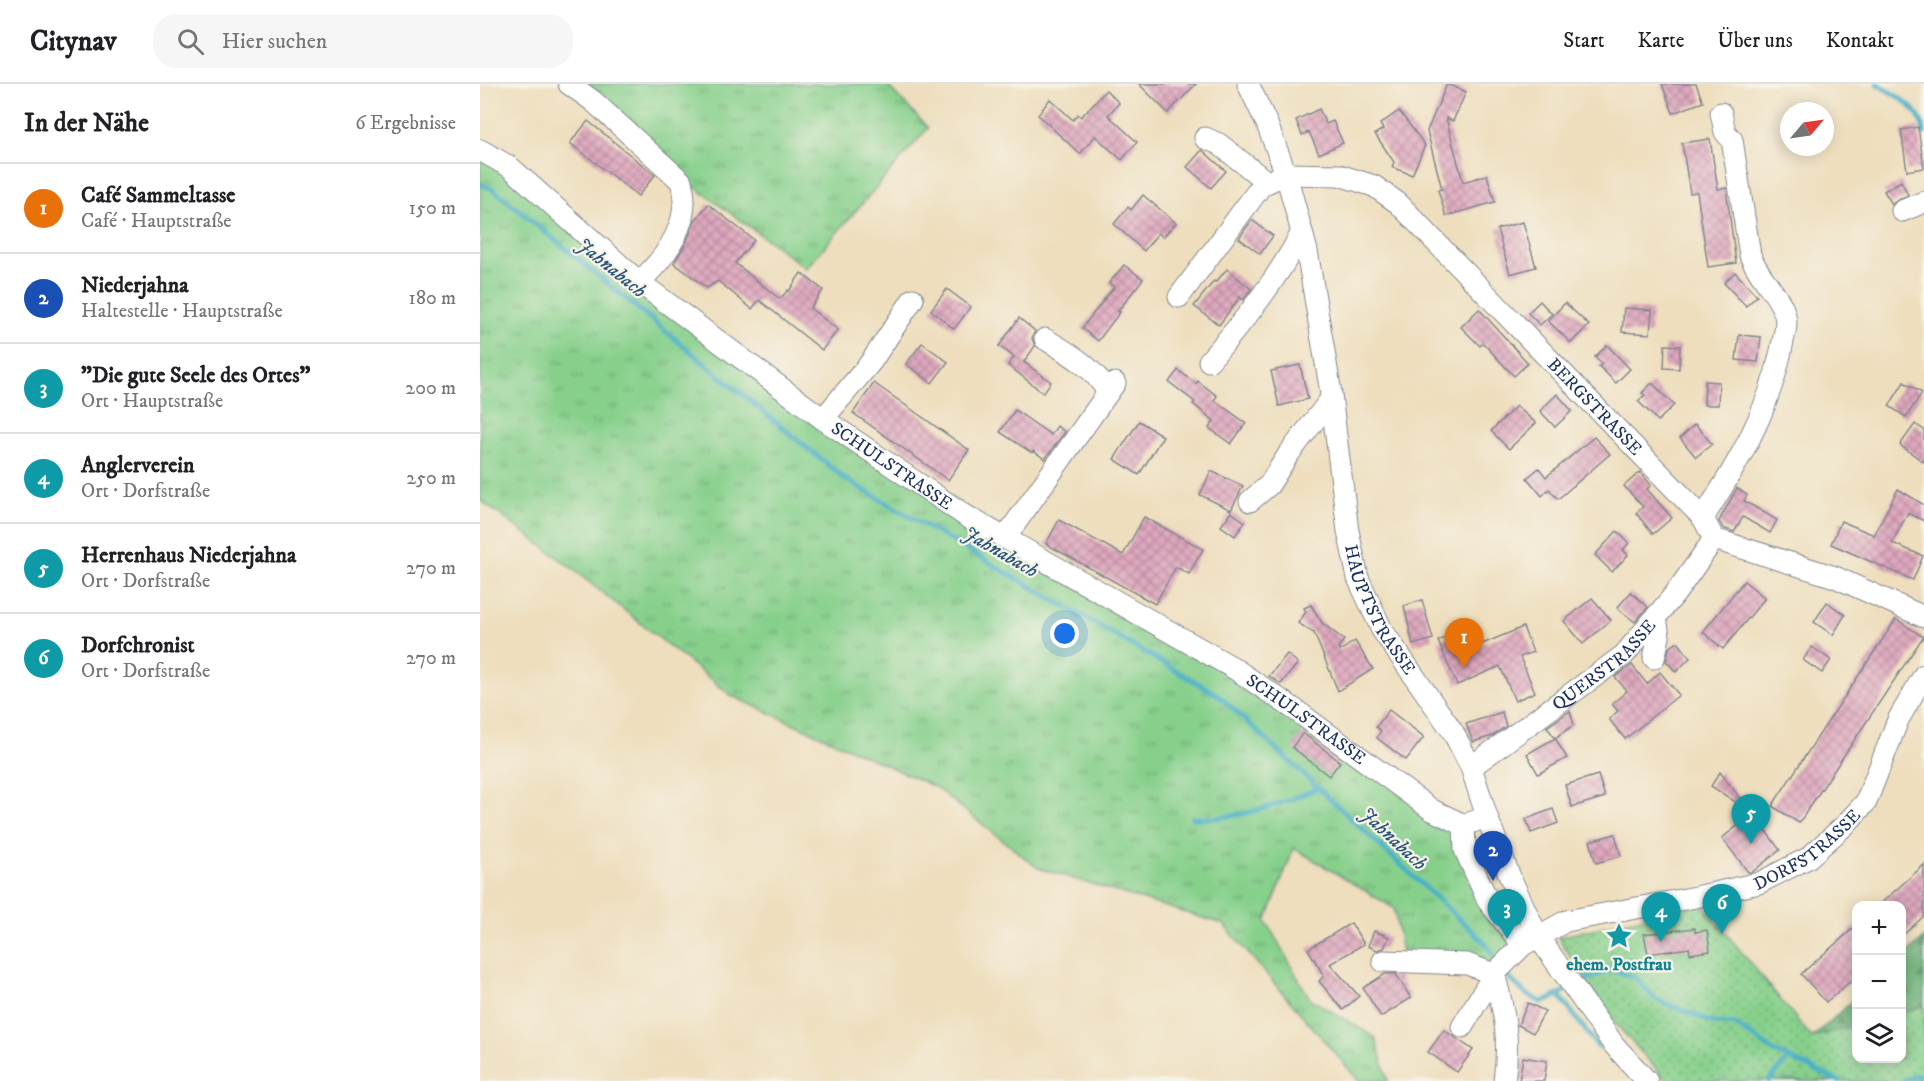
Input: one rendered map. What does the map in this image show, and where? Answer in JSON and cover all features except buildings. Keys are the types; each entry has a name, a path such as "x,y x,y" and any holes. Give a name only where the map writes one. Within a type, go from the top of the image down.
{"street":[{"path":"569,84 593,101 681,181 685,194 677,236 655,269 639,282"},
{"name":"HAUPTSTRASSE","path":"1248,84 1267,124 1277,178 1302,232 1307,251 1331,399 1348,531 1359,578 1382,630 1453,732 1471,767 1530,940 1563,975 1614,1045 1647,1081"},
{"path":"1703,518 1738,463 1774,381 1785,331 1784,312 1755,268 1750,255 1732,140 1725,132 1721,113"},
{"path":"1205,138 1277,178"},
{"name":"SCHULSTRASSE","path":"480,150 510,166 639,282 823,420 966,516 1233,667 1294,708 1432,810 1464,825"},
{"name":"BERGSTRASSE","path":"1277,178 1339,175 1374,186 1398,203 1703,518 1714,539"},
{"path":"1179,297 1262,185 1277,178"},
{"path":"1902,211 1924,202"},
{"path":"1209,360 1245,320 1267,290 1302,232"},
{"path":"823,420 871,362 913,299"},
{"path":"1005,538 1111,388 1082,362 1045,339"},
{"path":"1250,501 1269,485 1288,455 1331,399"},
{"path":"1714,539 1835,577 1924,617"},
{"name":"QUERSTRASSE","path":"1471,767 1624,655 1675,594 1714,539"},
{"path":"1654,658 1659,637 1656,617"},
{"name":"DORFSTRASSE","path":"1462,1027 1494,974 1530,940 1566,921 1759,883 1808,858 1845,825 1866,802 1898,720 1924,675"},
{"path":"1487,817 1464,825 1466,849 1488,901 1530,940"},
{"path":"1383,961 1467,964 1494,974 1505,1012 1508,1057 1504,1081"}],"green space":[{"path":"569,84 886,84 928,128 806,268 670,169"},
{"path":"480,150 823,419 1113,597 1464,825 1465,850 1523,945 1494,974 1404,963 1394,908 1294,848 1266,921 1310,999 1375,1037 1388,1081 1359,1081 1223,924 1038,868 935,787 732,696 564,562 480,500"},
{"path":"1702,904 1812,1038 1852,1026 1852,1063 1906,1063 1906,1012 1924,1006 1924,1081 1667,1081 1609,1016 1558,937"},
{"path":"1924,938 1924,1081 1775,1081 1812,1038 1852,1002 1852,1063 1906,1063 1906,954"}],"waterway":[{"path":"1877,84 1914,110 1919,116 1924,133"},
{"name":"Jahnabach","path":"480,184 493,189 845,479 1218,695 1484,942 1495,957"},
{"path":"1192,818 1224,817 1257,810 1318,788"},
{"path":"1578,983 1611,969 1636,978 1655,999 1714,1023 1735,1024 1773,1051 1839,1081"},
{"path":"1508,977 1526,994 1541,1002 1570,988"},
{"path":"1559,995 1598,1047"},
{"path":"1769,1081 1788,1059"},
{"path":"1902,1081 1916,1075 1924,1077"}],"place":[{"name":"Café Sammeltasse","path":"1464,668"},
{"name":"Herrenhaus Niederjahna","path":"1751,844"},
{"name":"Niederjahna","path":"1493,881"},
{"name":"Dorfchronist","path":"1722,934"},
{"name":"ehem. Postfrau","path":"1619,936"},
{"name":"\"Die gute Seele des Ortes\"","path":"1507,939"},
{"name":"Anglerverein","path":"1661,942"}]}
